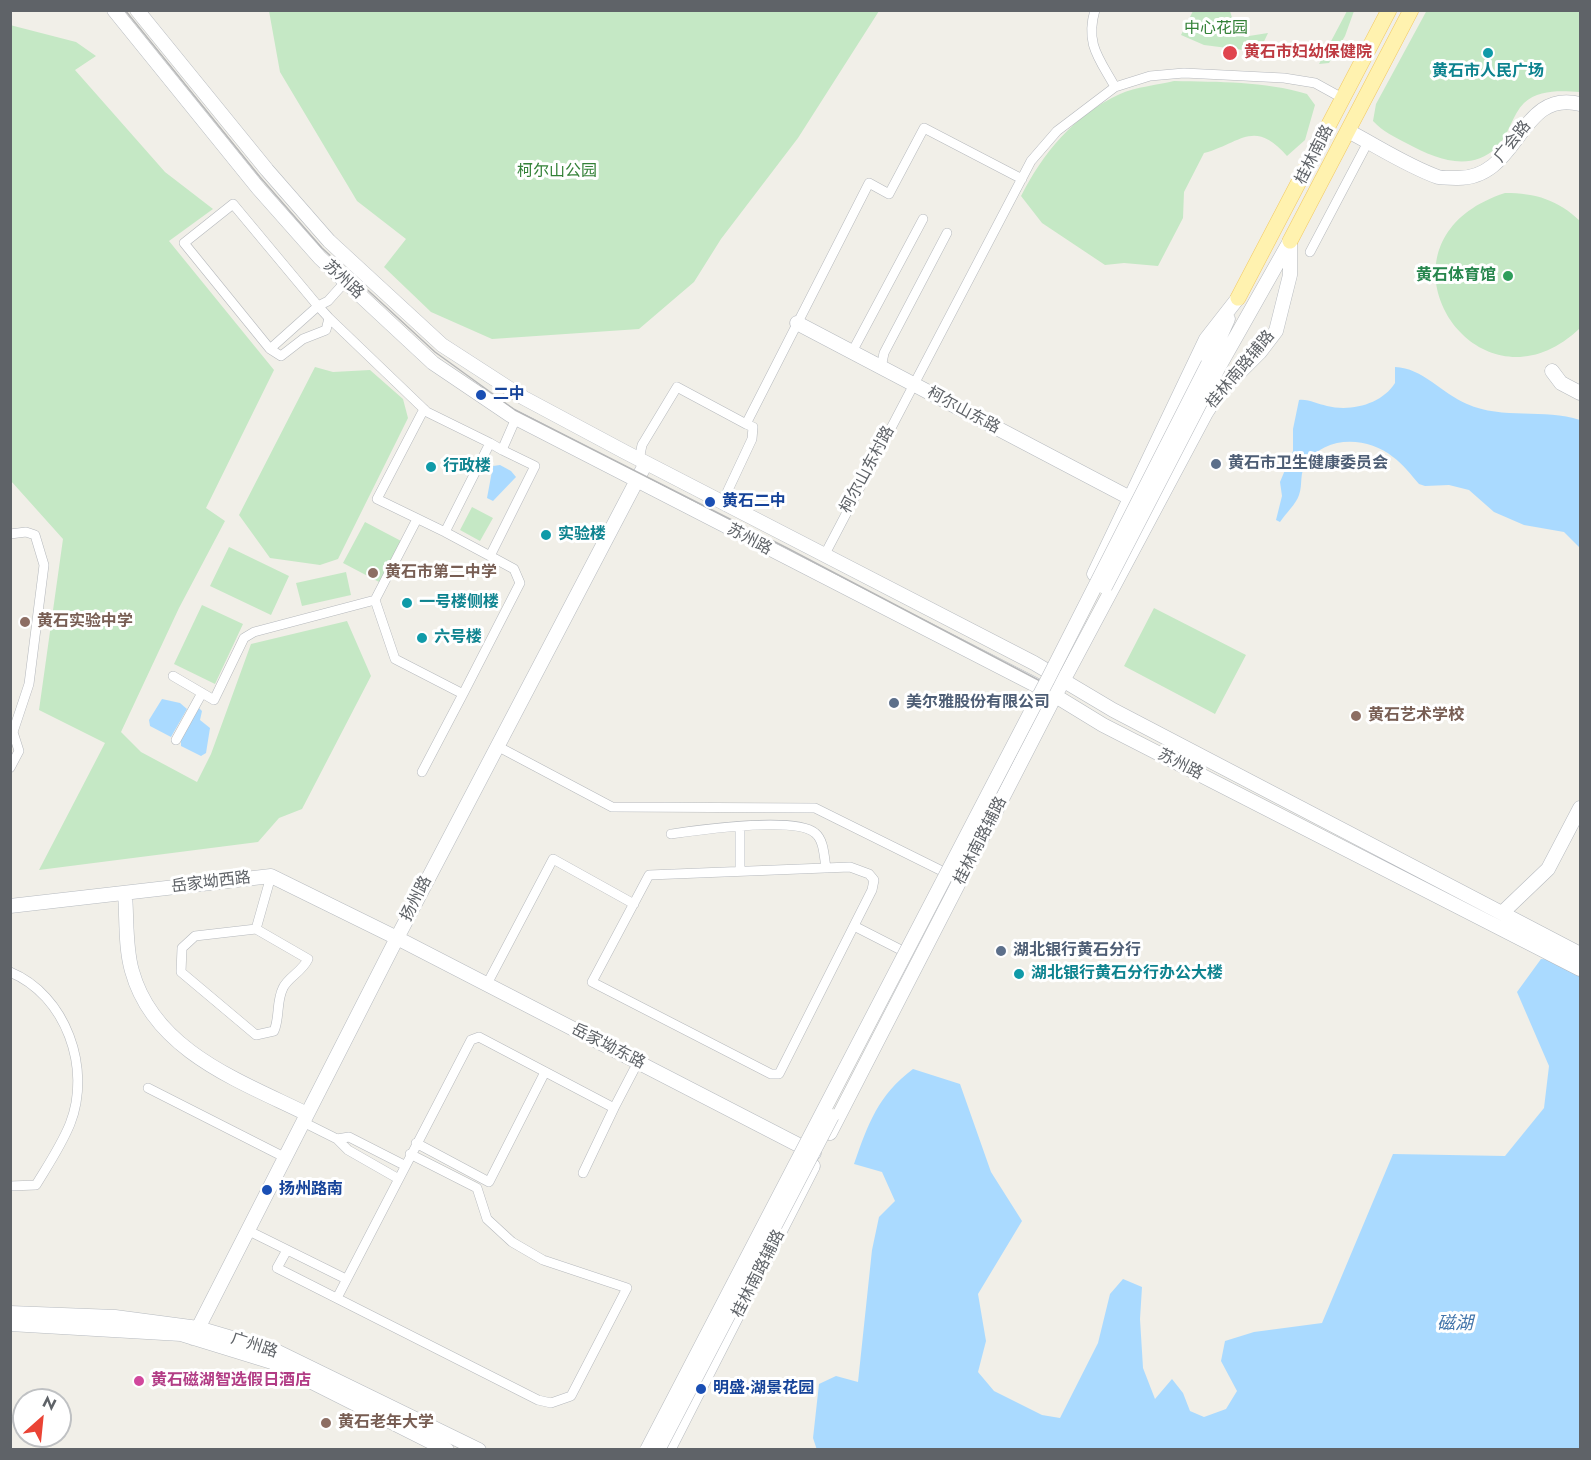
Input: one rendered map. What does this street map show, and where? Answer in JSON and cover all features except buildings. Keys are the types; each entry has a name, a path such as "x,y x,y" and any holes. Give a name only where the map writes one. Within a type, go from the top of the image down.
{"main road":[{"name":"苏州路","path":"114,10 258,188 320,258 433,363 516,418 1055,696 1103,725 1499,919"},
{"name":"苏州路","path":"137,10 267,170 329,241 442,345 524,398 643,462 1064,679 1113,710 1499,919"},
{"name":"桂林南路","path":"1238,298 1389,10"},
{"name":"桂林南路","path":"1290,241 1411,10"},
{"name":"广会路","path":"1348,131 1439,177 1466,178 1485,172 1500,163 1538,112 1555,104 1581,104"},
{"path":"643,1448 1212,368 1290,241"},
{"name":"桂林南路辅路","path":"668,1449 1055,696 1206,413 1219,393 1260,352 1275,331 1290,275 1290,241"},
{"path":"658,1449 1212,368 1238,298"},
{"name":"桂林南路辅路","path":"643,1448 802,1147 901,950 1048,671 1206,339 1238,298"},
{"name":"柯尔山东路","path":"797,323 1130,498"},
{"path":"1552,371 1560,383 1581,393"},
{"name":"扬州路","path":"195,1333 496,746 636,481 643,462"},
{"path":"1499,919 1548,869 1581,808"},
{"name":"岳家坳西路","path":"10,906 271,876 397,938"},
{"path":"125,894 132,970 148,1008 167,1032 185,1050 305,1118"},
{"path":"1499,919 1581,954"},
{"path":"1499,919 1581,969"},
{"name":"岳家坳东路","path":"397,938 819,1156"},
{"name":"广州路","path":"10,1313 115,1317 276,1351 479,1449"},
{"name":"广州路","path":"10,1324 195,1333 272,1362 432,1445 447,1449"}],"street":[{"path":"1095,10 1090,27 1091,42 1115,87 1166,74 1272,77 1315,84 1344,99"},
{"name":"柯尔山东村路","path":"824,556 1036,153 1051,136 1115,87"},
{"path":"746,424 869,183 889,194 924,128 1022,179"},
{"path":"1310,252 1368,141"},
{"path":"329,318 326,330 303,339 281,356 270,349 184,243 233,204 329,318 424,409 535,466 490,556"},
{"path":"852,352 923,219"},
{"path":"881,368 884,353 947,233"},
{"path":"270,349 318,306 328,301 345,282"},
{"path":"643,462 642,445 677,387 753,427 752,439 722,503"},
{"path":"422,772 520,583 514,569 377,499 424,409"},
{"path":"502,450 516,418"},
{"path":"444,532 490,443"},
{"path":"417,519 375,600 395,659 463,694"},
{"path":"10,534 26,532 35,535 44,565 29,684 13,732 19,751 10,768"},
{"path":"173,676 214,700 244,638 254,632 375,600"},
{"path":"178,735 202,693"},
{"path":"496,746 612,807 815,808 942,871"},
{"path":"671,834 740,827 778,825 804,827 816,833 822,845 826,868"},
{"path":"740,827 740,871"},
{"path":"487,984 553,859 634,904"},
{"path":"850,867 869,874 873,880 872,890 779,1074 771,1074 592,982 649,875 826,868 850,867"},
{"path":"256,928 271,876"},
{"path":"855,926 901,950"},
{"path":"256,928 308,959 304,968 284,985 279,999 280,1019 274,1031 256,1035 181,972 182,948 195,936 256,928"},
{"path":"10,972 30,981 64,1019 72,1045 76,1074 76,1097 70,1123 56,1152 36,1185 10,1186"},
{"path":"337,1298 397,1178 471,1040 479,1037 614,1108"},
{"path":"583,1173 638,1062"},
{"path":"483,1199 489,1182 545,1072"},
{"path":"147,1088 284,1157"},
{"path":"305,1118 337,1138 348,1150 397,1178"},
{"path":"337,1138 349,1137 404,1165"},
{"path":"416,1143 489,1182"},
{"path":"287,1250 277,1268 538,1400 551,1403 571,1396 627,1288 543,1260 512,1242 487,1219 483,1199 477,1188 410,1154"},
{"path":"246,1230 346,1279"}],"green space":[{"name":"柯尔山公园","path":"269,10 879,11 798,138 721,239 694,282 639,329 492,339 431,312 384,267 406,239 357,201 280,72"},
{"name":"黄石市人民广场","path":"1427,10 1580,11 1580,92 1551,92 1530,98 1516,113 1505,137 1497,147 1476,160 1453,161 1441,158 1394,137 1373,121 1376,104"},
{"name":"中心花园","path":"1193,11 1230,11 1236,31 1249,36 1268,33 1259,52 1204,45 1181,35"},
{"path":"1347,11 1354,11 1345,36 1329,63 1319,64"},
{"path":"10,25 76,42 96,56 75,70 165,172 213,209 169,241 274,370 206,508 225,521 179,608 121,732 141,752 197,782 211,754 251,644 347,621 371,676 302,809 279,818 258,842 39,870 105,743 39,710 63,539 11,481"},
{"path":"1174,81 1258,84 1307,94 1315,105 1305,140 1287,156 1265,138 1256,136 1247,136 1204,153 1184,192 1183,218 1158,266 1124,263 1105,265 1042,223 1021,196 1029,180 1050,151 1088,112 1120,94"},
{"name":"黄石体育馆","path":"1505,193 1527,194 1546,199 1580,221 1580,328 1541,353 1504,356 1472,342 1448,316 1436,283 1440,248 1461,217"},
{"path":"315,367 333,372 370,370 403,399 408,418 338,559 320,565 270,558 239,515"},
{"path":"472,507 493,518 480,541 460,530"},
{"path":"365,522 403,542 381,583 343,563"},
{"path":"229,547 289,576 271,615 210,586"},
{"path":"346,572 351,595 302,606 296,583"},
{"path":"202,605 243,624 215,684 174,664"},
{"path":"1154,608 1246,655 1215,714 1124,666"}],"water":[{"path":"1395,367 1405,368 1423,376 1458,399 1481,409 1495,412 1552,415 1580,420 1580,548 1564,532 1524,525 1494,512 1469,490 1449,485 1419,484 1404,466 1383,450 1359,442 1335,444 1314,455 1304,468 1298,498 1280,522 1276,520 1282,496 1280,482 1293,451 1293,429 1299,400 1336,408 1365,405 1382,396 1395,383"},
{"path":"500,465 516,477 493,501 487,498 493,466"},
{"path":"162,699 180,703 187,709 171,737 150,726 149,720"},
{"path":"199,708 202,711 200,720 210,728 206,753 201,756 181,746 181,739"},
{"name":"磁湖","path":"1541,959 1570,961 1580,967 1580,1449 817,1450 813,1438 819,1384 836,1376 858,1382 872,1250 879,1217 895,1201 882,1172 854,1164 876,1111 891,1089 913,1069 960,1084 991,1172 1022,1221 978,1294 986,1341 978,1372 994,1391 1042,1415 1060,1418 1098,1343 1110,1294 1123,1279 1142,1287 1140,1319 1143,1368 1155,1399 1172,1379 1183,1393 1190,1411 1204,1417 1226,1409 1237,1391 1221,1361 1225,1341 1254,1332 1322,1323 1393,1154 1505,1156 1544,1108 1549,1066 1517,992"}],"tram line":[{"path":"125,10 260,177 322,248 435,352 515,410 787,548 1046,684 1046,691 1034,716 652,1450"}],"place":[{"name":"黄石市妇幼保健院","path":"1230,53"},
{"name":"黄石市人民广场","path":"1488,53"},
{"name":"黄石体育馆","path":"1508,276"},
{"name":"二中","path":"481,395"},
{"name":"黄石市卫生健康委员会","path":"1216,464"},
{"name":"行政楼","path":"431,467"},
{"name":"黄石二中","path":"710,502"},
{"name":"实验楼","path":"546,535"},
{"name":"黄石市第二中学","path":"373,573"},
{"name":"一号楼侧楼","path":"407,603"},
{"name":"黄石实验中学","path":"25,622"},
{"name":"六号楼","path":"422,638"},
{"name":"美尔雅股份有限公司","path":"894,703"},
{"name":"黄石艺术学校","path":"1356,716"},
{"name":"湖北银行黄石分行","path":"1001,951"},
{"name":"湖北银行黄石分行办公大楼","path":"1019,974"},
{"name":"扬州路南","path":"267,1190"},
{"name":"黄石磁湖智选假日酒店","path":"139,1381"},
{"name":"明盛·湖景花园","path":"701,1389"},
{"name":"黄石老年大学","path":"326,1423"}]}
